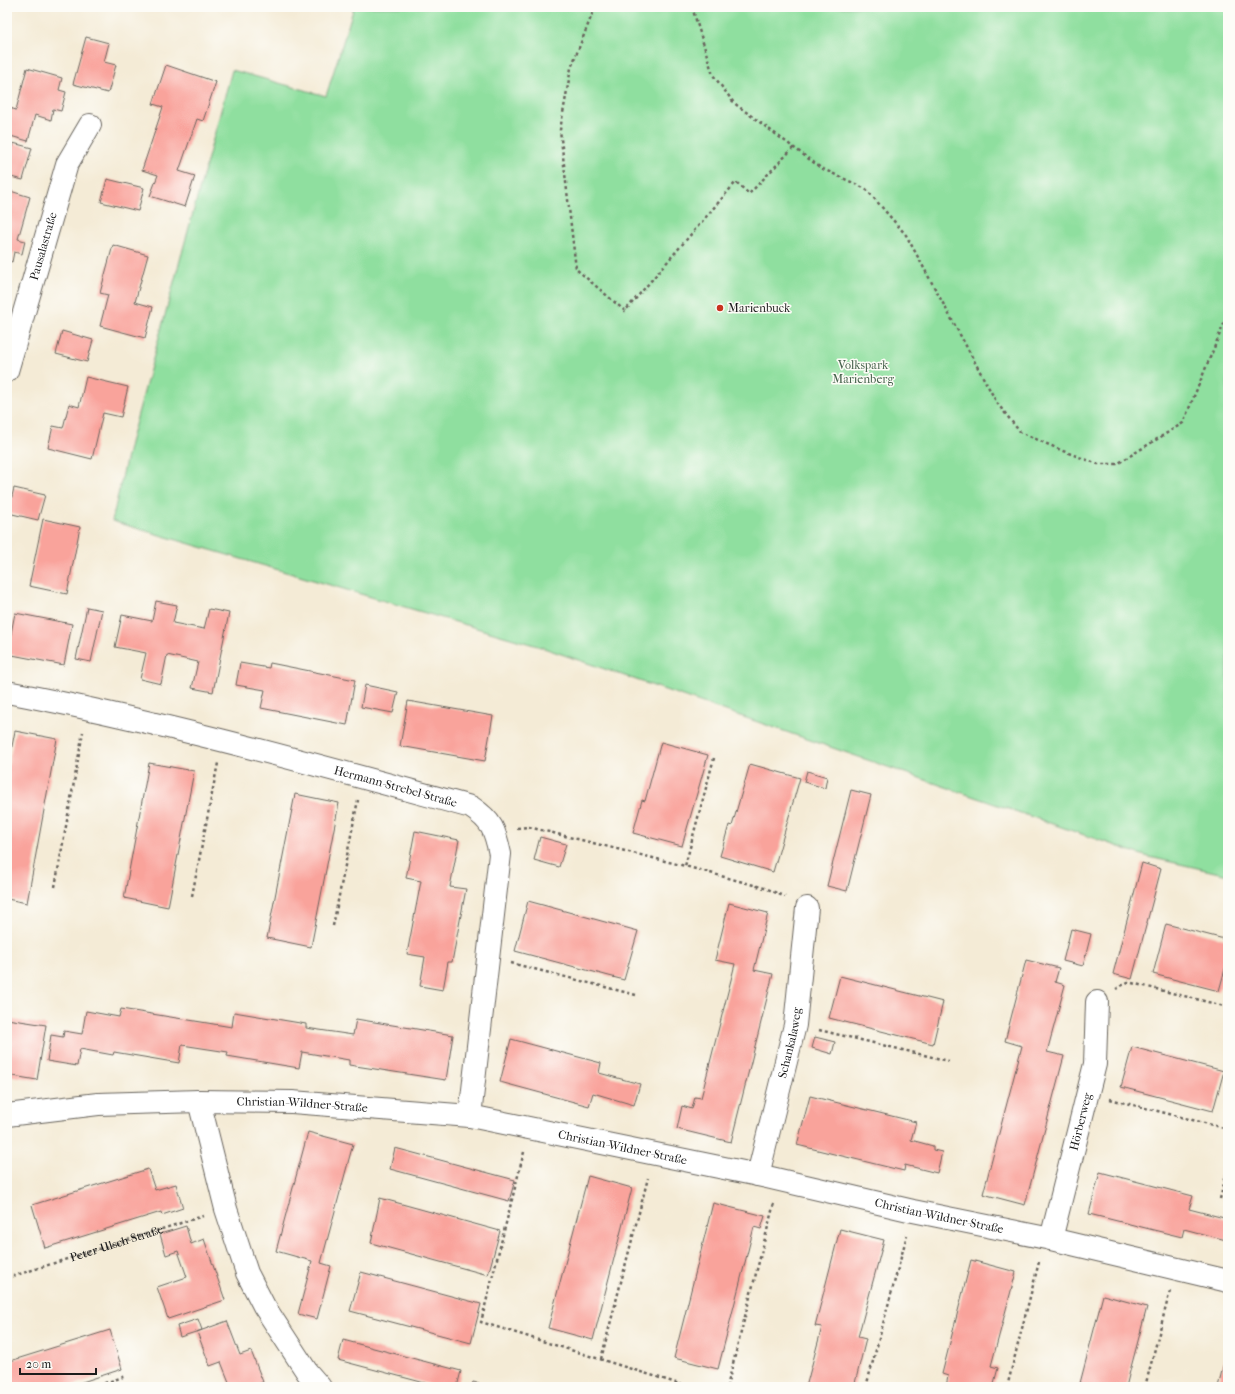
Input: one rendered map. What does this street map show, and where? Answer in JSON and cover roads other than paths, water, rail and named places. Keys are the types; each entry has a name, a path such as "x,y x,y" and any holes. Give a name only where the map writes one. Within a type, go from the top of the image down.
{"street":[{"name":"Pausalastraße","path":"7,371 67,164 90,125"},
{"name":"Hermann-Strebel-Straße","path":"7,692 88,708 223,740 471,807 486,817 495,832 500,854 470,1116"},
{"name":"Schankalaweg","path":"758,1175 795,1024 807,908"},
{"name":"Hörberweg","path":"1050,1239 1095,1064 1097,1002"},
{"name":"Christian-Wildner-Straße","path":"7,1115 98,1104 199,1101 292,1102 470,1116 530,1127 758,1175 913,1211 1050,1239 1228,1281"},
{"path":"199,1101 226,1209 248,1273 264,1306 307,1372 320,1387"}],"place":[{"name":"Marienbuck","path":"720,308"}],"park label":[{"name":"Volkspark Marienberg","path":"863,372"}]}
